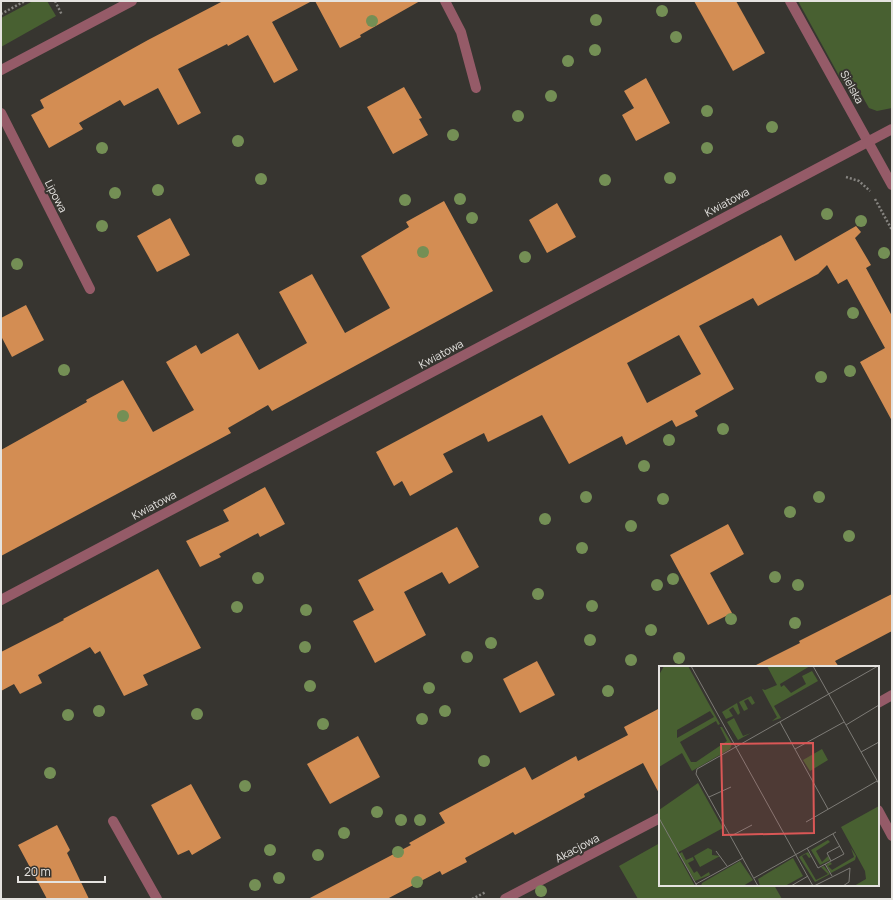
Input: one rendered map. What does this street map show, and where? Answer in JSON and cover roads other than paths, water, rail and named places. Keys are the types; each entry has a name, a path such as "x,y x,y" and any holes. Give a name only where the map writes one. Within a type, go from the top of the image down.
{"street":[{"path":"1,70 132,1"},
{"path":"445,1 461,32 476,88"},
{"name":"Sielska","path":"790,1 892,185"},
{"name":"Lipowa","path":"1,113 90,289"},
{"name":"Kwiatowa","path":"1,600 892,129"},
{"path":"879,702 892,695"},
{"path":"879,812 892,836"},
{"name":"Akacjowa","path":"505,899 659,819"},
{"path":"113,821 157,899"}]}
